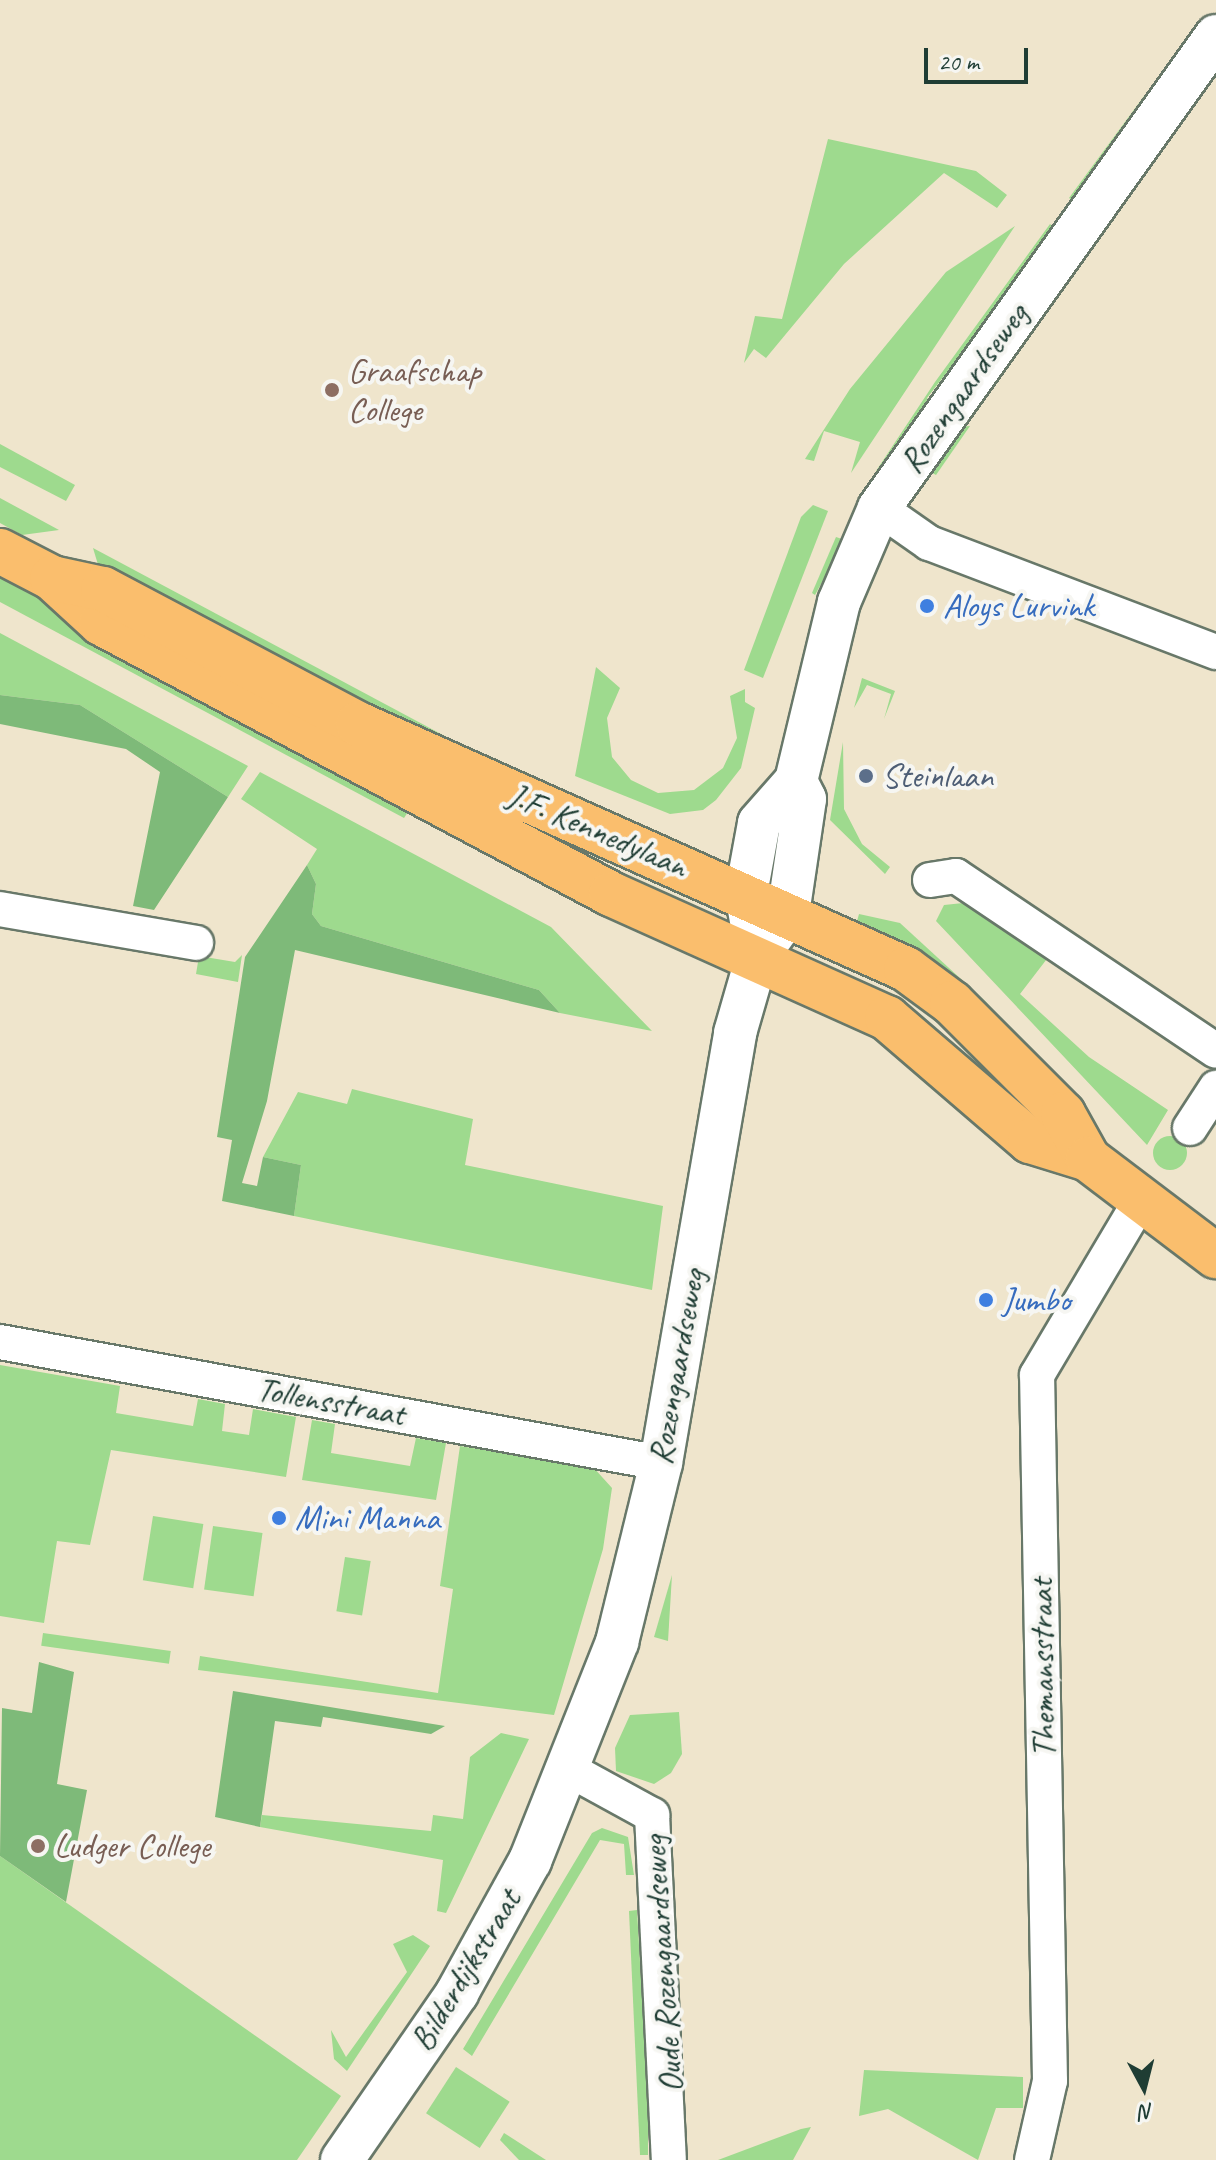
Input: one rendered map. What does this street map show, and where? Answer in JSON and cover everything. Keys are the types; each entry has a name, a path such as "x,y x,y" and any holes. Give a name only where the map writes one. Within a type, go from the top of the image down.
{"main road":[{"name":"J.F. Kennedylaan","path":"0,551 52,578 101,623 611,894 887,1018 1030,1141 1088,1159"},
{"name":"J.F. Kennedylaan","path":"52,578 103,589 358,724 746,894 906,969 952,1003 1063,1114 1088,1159 1139,1203 1216,1256"}],"street":[{"name":"Rozengaardseweg","path":"757,957 746,894 759,823 796,781 835,615 879,508 1216,36"},
{"path":"879,508 929,543 1216,652"},
{"name":"Rozengaardseweg","path":"570,1770 617,1642 661,1463 723,1091 757,957 788,914 805,799 796,781"},
{"path":"930,880 956,876 1216,1051"},
{"path":"0,909 196,943"},
{"path":"1190,1128 1216,1088"},
{"name":"Themansstraat","path":"1032,2160 1050,2081 1037,1375 1139,1203"},
{"name":"Tollensstraat","path":"0,1342 661,1463"},
{"name":"Bilderdijkstraat","path":"342,2160 457,1993 570,1770"},
{"name":"Oude Rozengaardseweg","path":"570,1770 652,1815 669,2160"}],"green space":[{"path":"1144,96 1077,203 1069,198"},
{"path":"828,139 976,171 1007,195 997,208 944,173 844,264 766,358 754,349 744,363 755,316 782,319"},
{"path":"1050,224 1057,230 927,398 931,403 884,474 876,471 935,382"},
{"path":"1015,226 851,473 860,442 824,431 814,461 805,459 850,389 946,272"},
{"path":"970,426 936,475 927,470 956,427"},
{"path":"0,444 75,485 66,501 0,467"},
{"path":"0,498 59,530 22,535 0,523"},
{"path":"813,505 828,511 763,678 744,670 801,517"},
{"path":"836,537 845,540 815,595 812,593"},
{"path":"93,548 587,812 102,578"},
{"path":"0,577 338,758 408,812 404,818 0,602"},
{"path":"0,633 248,766 228,797 80,705 0,695"},
{"path":"596,667 620,688 607,718 612,757 631,780 658,793 694,790 723,768 737,738 730,696 745,689 745,702 755,708 741,768 716,800 703,810 670,814 575,776"},
{"path":"862,678 895,691 884,719 891,694 867,685 854,708"},
{"path":"0,695 80,705 228,797 154,910 133,906 160,772 126,749 0,724"},
{"path":"843,742 844,809 862,844 890,867 885,874 830,820"},
{"path":"260,772 551,927 652,1031 560,1013 539,990 321,926 312,914 316,884 307,865 317,849 241,799"},
{"path":"307,865 316,884 312,914 321,926 539,990 560,1013 295,950 267,1101 242,1183 257,1186 263,1157 301,1165 294,1216 222,1201 232,1140 217,1137 245,957"},
{"path":"973,902 1053,951 1020,994 1089,1057 1168,1110 1147,1145 936,921 944,905"},
{"path":"859,914 900,923 986,1002 1061,1088 854,932"},
{"path":"242,955 238,982 196,974 199,956 235,962"},
{"path":"352,1089 473,1119 465,1165 663,1206 652,1290 294,1216 301,1165 263,1157 298,1092 347,1104"},
{"path":"1170,1136 1182,1141 1187,1153 1182,1165 1170,1170 1158,1165 1153,1153 1158,1141"},
{"path":"0,1365 120,1386 116,1413 193,1426 198,1399 225,1404 222,1431 249,1435 253,1409 296,1417 286,1477 111,1450 90,1545 57,1541 44,1623 0,1616"},
{"path":"312,1420 335,1424 331,1453 410,1466 416,1438 446,1443 436,1500 302,1480"},
{"path":"460,1446 593,1467 612,1488 603,1549 554,1715 198,1670 200,1656 438,1693 453,1589 440,1586"},
{"path":"153,1516 203,1524 193,1588 143,1580"},
{"path":"213,1526 263,1533 254,1596 204,1589"},
{"path":"345,1557 371,1561 362,1615 336,1611"},
{"path":"672,1575 668,1641 654,1637"},
{"path":"43,1633 171,1651 169,1664 41,1646"},
{"path":"39,1662 74,1672 57,1784 87,1790 66,1902 0,1856 2,1708 32,1713"},
{"path":"233,1691 445,1726 431,1734 323,1717 321,1727 275,1721 260,1827 215,1817"},
{"path":"679,1712 682,1754 671,1773 654,1784 616,1771 615,1748 630,1715"},
{"path":"501,1733 529,1739 446,1913 437,1911 443,1860 260,1827 262,1815 431,1831 433,1815 463,1819 470,1757"},
{"path":"602,1828 628,1837 634,1875 626,1875 624,1844 600,1840 472,2056 463,2049 592,1833"},
{"name":"Ludger College","path":"0,1856 341,2096 297,2160 0,2160"},
{"path":"637,1910 648,2101 648,2155 640,2155 629,1911"},
{"path":"413,1935 430,1946 347,2071 334,2059 331,2030 346,2057 407,1972 393,1944"},
{"path":"456,2067 510,2102 480,2148 426,2113"},
{"path":"864,2070 1023,2077 1023,2108 996,2108 978,2160 888,2109 859,2116"},
{"path":"811,2127 793,2160 718,2160 801,2129"},
{"path":"504,2133 546,2160 519,2160 500,2140"}],"place":[{"name":"Graafschap College","path":"332,390"},
{"name":"Aloys Lurvink","path":"927,606"},
{"name":"Steinlaan","path":"866,776"},
{"name":"Jumbo","path":"986,1300"},
{"name":"Mini Manna","path":"279,1518"},
{"name":"Ludger College","path":"38,1846"}]}
